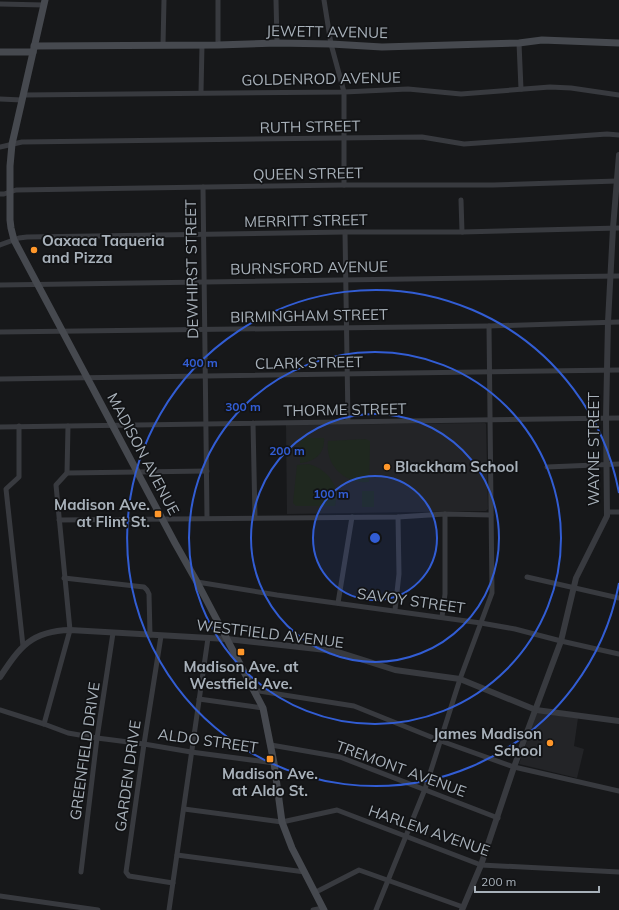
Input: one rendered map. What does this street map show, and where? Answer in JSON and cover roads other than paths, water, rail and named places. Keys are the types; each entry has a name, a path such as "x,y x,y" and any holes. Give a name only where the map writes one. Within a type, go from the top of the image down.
{"main road":[{"name":"MADISON AVENUE","path":"45,2 12,144 10,192 11,228 14,240 197,582 262,708 271,745 282,822 292,848 324,909"},
{"name":"JEWETT AVENUE","path":"0,52 33,49 277,43 382,47 518,43 542,40 619,43"}],"street":[{"path":"162,45 164,0"},
{"path":"218,0 218,45"},
{"path":"276,0 277,43"},
{"path":"324,0 331,44 344,92 344,185"},
{"path":"0,4 45,2"},
{"path":"518,43 521,89"},
{"path":"201,92 202,45"},
{"name":"GOLDENROD AVENUE","path":"0,99 201,92 344,92 408,89 460,94 550,87 571,88 619,95"},
{"name":"RUTH STREET","path":"0,146 22,142 200,141 422,137 464,144 607,134 619,135"},
{"name":"WAYNE STREET","path":"462,909 481,865 514,767 561,641 576,578 606,520 608,512 606,418 608,322 610,276 616,228 619,155"},
{"name":"QUEEN STREET","path":"0,194 16,190 344,185 493,185 617,180"},
{"name":"DEWHIRST STREET","path":"203,187 207,518"},
{"path":"461,200 462,232"},
{"name":"MERRITT STREET","path":"0,245 27,237 345,232 462,232 616,228"},
{"path":"345,232 348,421"},
{"name":"BURNSFORD AVENUE","path":"0,284 38,285 346,279 619,276"},
{"name":"BIRMINGHAM STREET","path":"0,332 489,326 619,322"},
{"path":"376,910 425,789 460,679 492,592 489,326"},
{"name":"CLARK STREET","path":"0,379 619,370"},
{"name":"THORME STREET","path":"0,427 619,418"},
{"path":"253,423 255,518"},
{"path":"19,426 19,477 6,489 23,646"},
{"path":"44,724 70,630 56,485 67,473 68,426"},
{"path":"547,466 619,464"},
{"path":"67,473 206,471"},
{"path":"608,512 619,512"},
{"path":"59,520 398,517 446,514 491,514"},
{"path":"442,617 445,594 446,514"},
{"path":"338,603 352,517"},
{"path":"395,610 399,574 398,517"},
{"path":"527,577 619,598"},
{"path":"64,578 144,587 149,594 150,635"},
{"name":"SAVOY STREET","path":"197,582 481,623 515,629 619,654"},
{"name":"WESTFIELD AVENUE","path":"0,677 23,646 43,634 52,631 70,630 226,639 335,651 395,670 460,679 536,710 619,721"},
{"name":"GREENFIELD DRIVE","path":"81,872 97,738 113,633"},
{"name":"GARDEN DRIVE","path":"161,636 126,872 129,876 173,883"},
{"path":"168,910 208,638"},
{"path":"253,690 354,706 441,741 514,767 619,791"},
{"path":"199,699 262,708"},
{"name":"ALDO STREET","path":"0,710 68,733 274,763"},
{"name":"TREMONT AVENUE","path":"271,745 340,757 498,818"},
{"name":"HARLEM AVENUE","path":"184,809 282,822 337,810 481,865 619,872"},
{"path":"177,855 305,872"},
{"path":"316,892 359,870 462,909"},
{"path":"0,896 98,910"},
{"path":"313,910 324,909"}],"place":[{"name":"Oaxaca Taqueria and Pizza","path":"34,250"},
{"name":"Blackham School","path":"387,467"},
{"name":"Madison Ave. at Flint St.","path":"158,514"},
{"name":"Madison Ave. at Westfield Ave.","path":"241,652"},
{"name":"James Madison School","path":"550,743"},
{"name":"Madison Ave. at Aldo St.","path":"270,759"}]}
